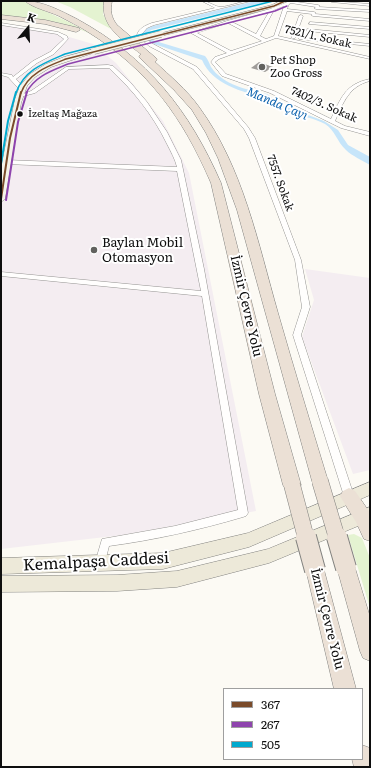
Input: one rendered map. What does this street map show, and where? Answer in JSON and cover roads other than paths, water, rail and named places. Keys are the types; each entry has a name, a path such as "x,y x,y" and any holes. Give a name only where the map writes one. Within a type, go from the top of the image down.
{"highway":[{"name":"İzmir Çevre Yolu","path":"29,1 68,18 120,50 148,74 188,125 202,151 216,183 267,394 315,570 345,688"},
{"name":"İzmir Çevre Yolu","path":"48,1 100,26 136,49 185,95 210,130 221,152 232,178 254,247 370,651"},
{"path":"108,1 106,6 106,16 114,28 147,53 185,95"},
{"path":"1,17 45,22 68,27 89,35 129,62 170,101"},
{"path":"349,496 367,515 370,533"}],"main road":[{"path":"1,199 2,182 21,92 25,83 36,73 48,66 94,51 242,13 277,1"},
{"path":"161,34 288,3"},
{"name":"Kemalpaşa Caddesi","path":"1,566 163,561 249,540 370,488"},
{"name":"Kemalpaşa Caddesi","path":"1,584 117,583 177,579 269,556 367,515"}],"street":[{"path":"204,1 217,7"},
{"path":"215,1 217,7"},
{"name":"7557. Sokak","path":"247,1 217,7 153,24 141,30 139,35 151,45 195,68 246,128 252,138 298,260 306,307 297,335 349,496"},
{"path":"305,41 313,15 320,1"},
{"path":"332,1 370,5"},
{"path":"276,37 288,3"},
{"path":"231,54 193,33 272,10 288,3 370,11"},
{"path":"257,37 272,10"},
{"path":"286,10 313,15 370,20"},
{"path":"284,15 313,15"},
{"path":"293,38 301,16"},
{"path":"228,22 266,41"},
{"path":"310,23 370,28"},
{"path":"1,24 58,33 66,39 52,53 35,62 13,79"},
{"path":"308,30 370,36"},
{"path":"257,37 293,38 305,41 370,44"},
{"name":"7521/1. Sokak","path":"217,58 276,37 305,41 370,58"},
{"name":"7402/3. Sokak","path":"217,58 213,62 224,75 272,92 343,127 370,134"},
{"path":"1,74 10,76 21,92 33,92 68,68 111,67 128,83 156,119 178,160 189,210 222,388 243,513 210,523 105,542 100,563"},
{"path":"332,122 349,89 356,83 370,80"},
{"path":"6,162 180,169"},
{"path":"1,274 205,294"}],"water":[{"name":"Manda Çayı","path":"255,1 270,1 151,30 146,34 146,36 152,40 205,56 216,73 236,86 267,94 279,104 324,121 338,130 348,145 370,157 370,165 346,150 331,129 325,124 285,111 271,104 266,98 229,86 213,75 202,60 151,43 141,35 146,29 153,26"}],"place":[{"name":"Pet Shop Zoo Gross","path":"262,67"},
{"name":"İzeltaş Mağaza","path":"20,114"},
{"name":"Baylan Mobil Otomasyon","path":"94,250"}]}
